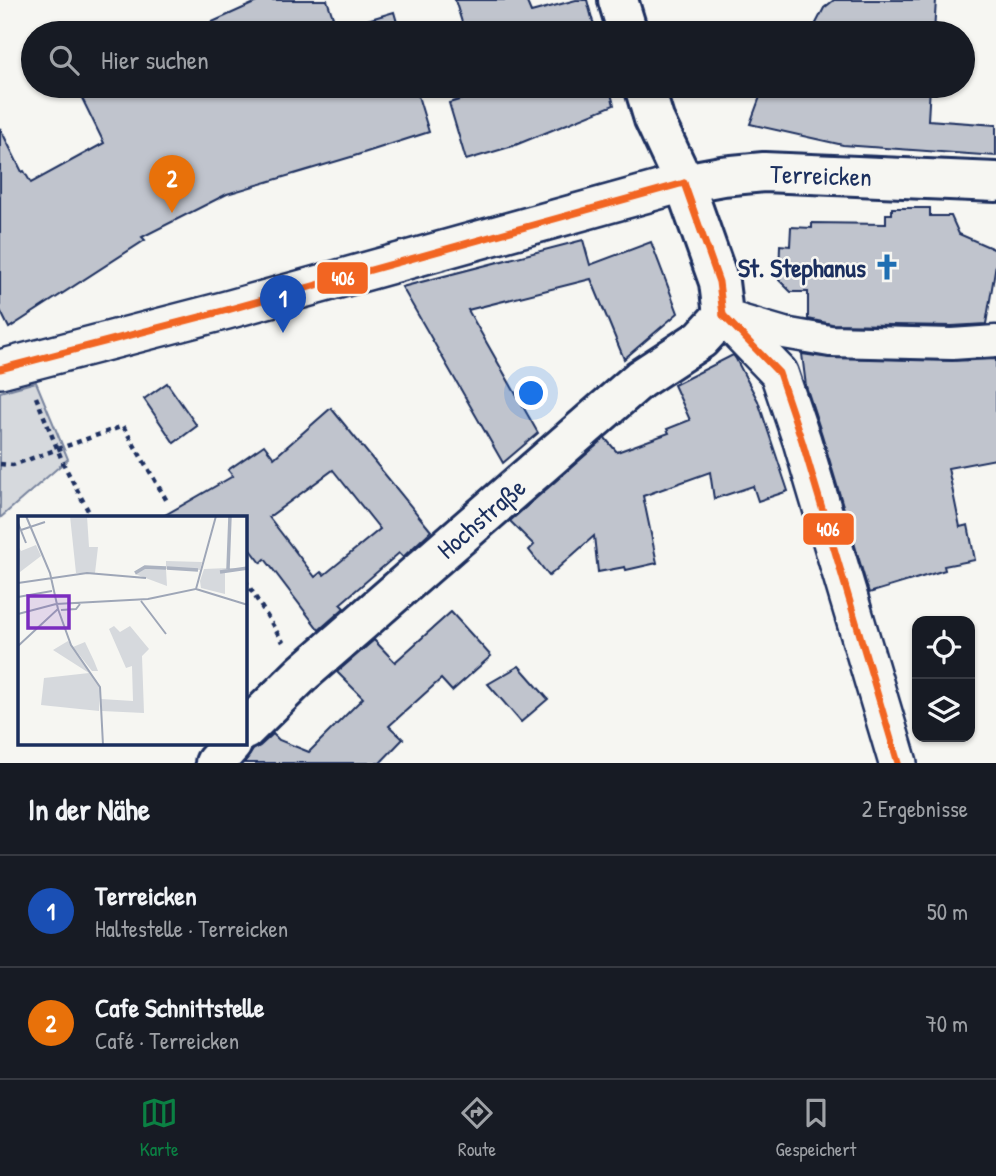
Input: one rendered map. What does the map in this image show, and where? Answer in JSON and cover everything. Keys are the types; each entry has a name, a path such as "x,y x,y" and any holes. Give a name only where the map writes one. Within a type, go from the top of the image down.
{"main road":[{"path":"618,0 624,21"},
{"path":"648,98 654,119 684,184 719,282 723,314"},
{"name":"Terreicken","path":"684,184 722,176 764,172 996,182"},
{"name":"Hochstraße","path":"247,728 303,673 640,379 702,340 723,314"},
{"path":"215,763 230,746"}],"street":[{"name":"Terreicken","path":"11,366 227,310 684,184"},
{"path":"723,314 784,333 830,341 952,344 996,341"},
{"path":"723,314 779,373 802,441 898,763"}],"path":[{"path":"11,366 91,516"},
{"path":"0,464 13,465 122,426 167,501"},
{"path":"247,583 303,673"}],"shaded area":[{"path":"36,382 68,459 0,518 0,392"}],"building":[{"path":"261,0 327,0 334,21 215,21"},
{"path":"455,0 526,0 531,12 576,0 587,0 593,21 462,21"},
{"path":"834,0 936,0 935,21 817,21 824,8"},
{"path":"394,12 397,21 364,21"},
{"path":"82,98 419,98 429,132 227,194 142,237 145,240 9,328 0,310 0,128 22,172 24,171 31,183 104,143"},
{"path":"466,98 612,98 614,105 513,146 466,160 449,103"},
{"path":"760,98 929,98 928,120 996,125 996,156 843,145 750,124"},
{"name":"St. Stephanus","path":"892,208 930,208 930,216 951,216 959,234 996,250 986,324 832,324 808,319 808,292 791,292 779,280 780,245 790,246 791,227 812,228 812,223 886,224 886,214 892,214"},
{"path":"583,240 590,265 651,242 678,313 624,359 591,279 468,310 538,433 503,463 402,287"},
{"path":"802,354 829,358 952,361 996,359 996,459 948,468 960,527 968,525 975,560 944,566 945,570 869,593 806,386"},
{"path":"733,355 758,401 788,491 758,501 753,486 714,499 710,472 643,496 657,563 626,570 625,567 598,572 594,536 549,576 529,550 534,545 510,521 605,438 617,452 669,433 667,429 690,420 674,385"},
{"path":"167,383 197,426 174,443 144,399"},
{"path":"331,408 431,531 403,557 399,553 340,604 344,608 319,630 265,559 261,563 247,545 247,516 163,516 233,476 228,470 264,445 274,458","holes":["333,470 380,529 324,575 321,572 315,577 269,517"]},
{"path":"451,612 491,656 452,691 441,679 389,726 403,739 380,763 244,763 253,750 273,734 279,740 309,752 363,698 337,672 374,640 395,662"},
{"path":"519,666 548,699 521,722 488,684"}],"transit line":[{"name":"406","path":"684,183 719,282 723,315"},
{"name":"406","path":"0,369 227,310 684,183"},
{"name":"406","path":"723,315 779,373 802,441 898,763"}],"place":[{"name":"Cafe Schnittstelle","path":"172,213"},
{"name":"St. Stephanus","path":"887,267"},
{"name":"Terreicken","path":"283,333"}]}
